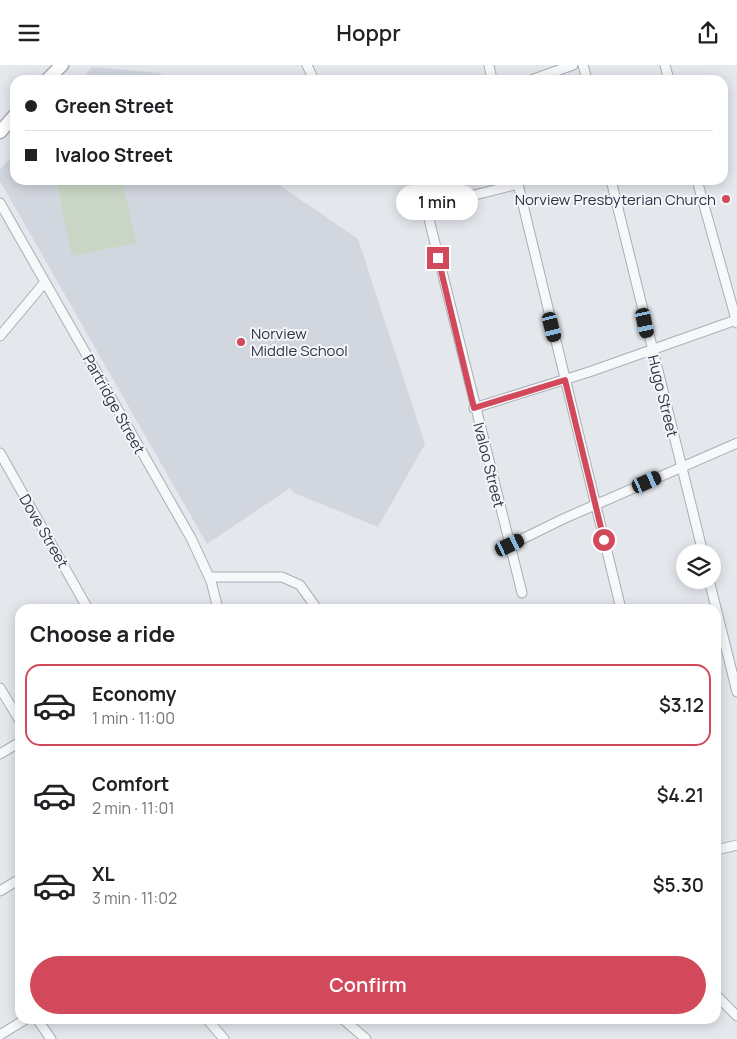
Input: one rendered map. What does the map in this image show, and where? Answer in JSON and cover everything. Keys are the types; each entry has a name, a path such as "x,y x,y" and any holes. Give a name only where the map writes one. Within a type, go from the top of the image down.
{"main road":[{"path":"52,75 62,65"},
{"path":"0,132 10,121"}],"street":[{"path":"545,75 573,65"},
{"path":"427,207 506,185"},
{"path":"518,185 620,604"},
{"name":"Hugo Street","path":"612,185 700,544"},
{"path":"474,408 565,380 737,322 698,185"},
{"name":"Ivaloo Street","path":"422,191 474,408 522,593"},
{"name":"Partridge Street","path":"0,203 191,538 210,577 217,604"},
{"path":"0,335 45,282"},
{"path":"510,545 737,443"},
{"name":"Dove Street","path":"0,453 85,604"},
{"path":"210,577 282,577 300,585 313,604"},
{"path":"711,589 715,604"},
{"path":"721,629 737,692"},
{"path":"726,650 737,648"},
{"path":"0,689 15,713"},
{"path":"0,754 15,745"},
{"path":"721,849 737,845"},
{"path":"0,891 15,882"},
{"path":"721,1000 737,1017"},
{"path":"0,1035 18,1024"},
{"path":"40,1024 51,1039"},
{"path":"211,1024 224,1039"},
{"path":"349,1024 366,1039"}],"shaded area":[{"path":"92,67 160,73 162,75 85,75"},
{"name":"Norview Middle School","path":"10,158 10,185 279,185 358,239 425,444 378,527 294,493 290,488 207,544 0,181 0,169"}],"green space":[{"path":"57,185 123,185 136,243 72,256"}],"place":[{"name":"Norview Presbyterian Church","path":"726,199"},
{"name":"Norview Middle School","path":"241,342"}],"route":[{"path":"438,258 474,408 565,380 604,540"}]}
